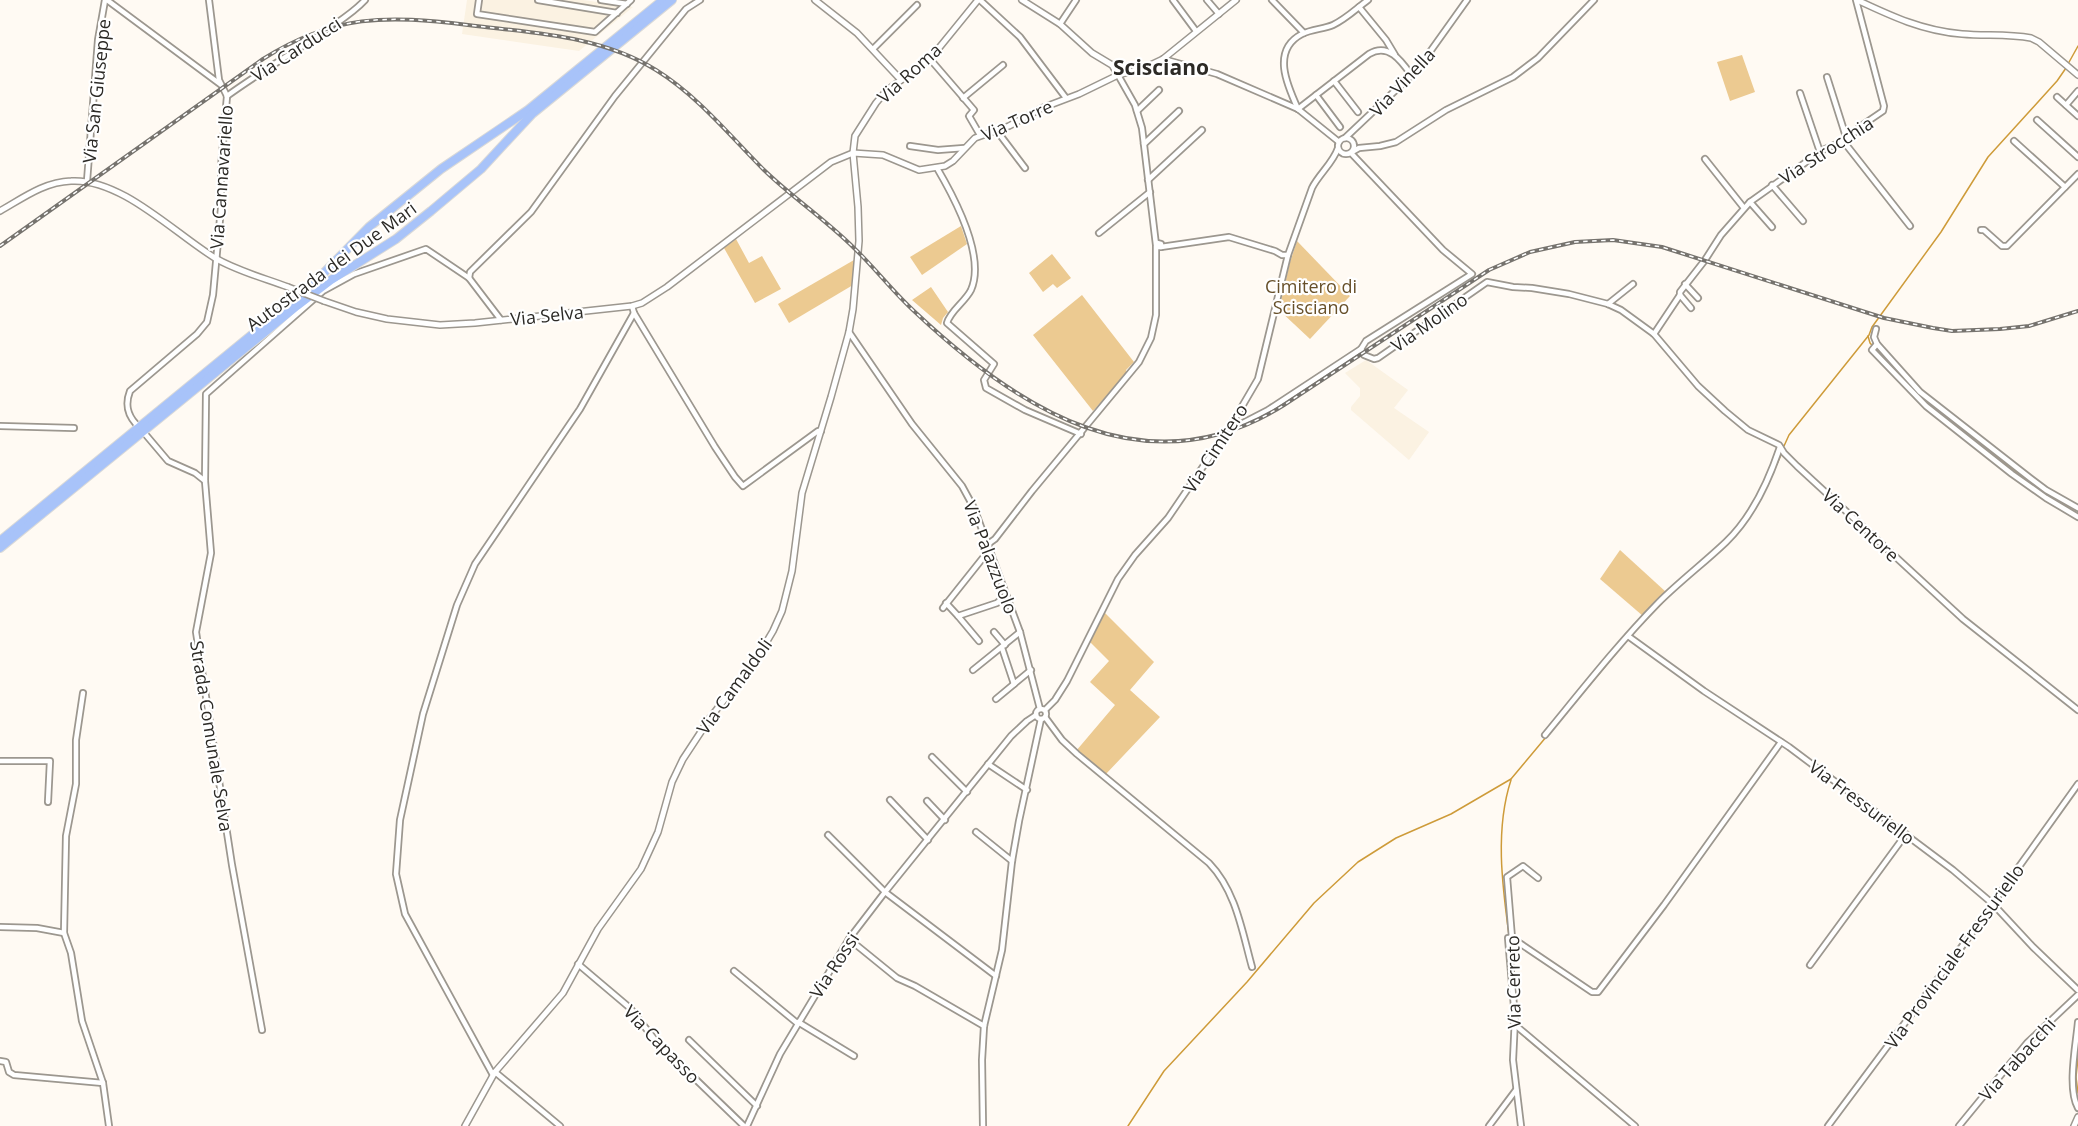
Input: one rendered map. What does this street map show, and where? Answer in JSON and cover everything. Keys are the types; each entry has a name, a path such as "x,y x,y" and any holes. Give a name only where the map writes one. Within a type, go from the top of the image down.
{"highway":[{"name":"Autostrada dei Due Mari","path":"0,541 309,288 380,218 441,170 528,110 663,0"},
{"name":"Autostrada dei Due Mari","path":"0,548 297,306 331,280 405,232 481,169 532,114 672,0"}],"street":[{"path":"106,0 220,84"},
{"name":"Via San Giuseppe","path":"87,181 98,40 106,0"},
{"path":"209,0 220,84 227,96"},
{"name":"Via Carducci","path":"227,96 258,73 311,41 354,11 364,0"},
{"path":"479,0 477,14 595,32 629,2"},
{"path":"538,0 617,13"},
{"path":"601,0 629,2"},
{"path":"469,278 470,272 531,212 615,96 686,9 700,0"},
{"path":"815,0 840,18 901,80"},
{"path":"979,0 1020,37 1066,98"},
{"name":"Via Roma","path":"853,153 855,136 867,114 886,91 930,59 979,0"},
{"path":"979,641 958,616 945,605 1032,491 1140,362 1156,315 1160,245 1156,235 1144,144 1137,111 1112,65 1092,52 1060,24 1022,0"},
{"path":"1060,24 1076,0"},
{"path":"1173,0 1196,31"},
{"path":"1207,0 1219,14"},
{"name":"Via Torre","path":"937,168 949,165 970,141 980,135 997,131 1042,108 1163,58 1236,0"},
{"path":"1272,0 1304,33"},
{"path":"1298,109 1287,83 1284,61 1292,42 1304,33 1332,25 1368,0"},
{"name":"Via Vinella","path":"1345,138 1418,70 1467,0"},
{"path":"1331,161 1359,147 1396,142 1446,110 1513,77 1538,58 1594,0"},
{"path":"1856,0 1897,19 1932,30 2031,38 2039,42 2078,75"},
{"name":"Via Strocchia","path":"1654,334 1685,284 1705,260 1726,228 1750,202 1820,152 1846,141 1860,126 1881,114 1884,108 1856,0"},
{"path":"873,49 917,5"},
{"path":"1359,7 1412,76"},
{"path":"1298,109 1373,51 1382,50 1395,55"},
{"path":"1163,58 1217,75 1298,109 1339,145 1340,152 1345,154"},
{"path":"930,59 974,110 969,116 980,135"},
{"path":"963,98 1003,65"},
{"path":"1407,67 1418,70"},
{"path":"1827,77 1846,141 1910,226"},
{"path":"1334,81 1358,112"},
{"path":"1137,111 1159,90"},
{"path":"2066,105 2078,91"},
{"path":"1800,93 1820,152"},
{"path":"1316,95 1340,127"},
{"name":"Via Cannavariello","path":"216,258 221,208 222,141 227,96"},
{"path":"2057,97 2078,116"},
{"path":"1144,144 1179,111"},
{"path":"2037,120 2078,157"},
{"path":"1149,180 1202,130"},
{"path":"997,131 1025,168"},
{"path":"1352,152 1354,131"},
{"path":"1339,145 1345,138 1353,144 1372,147"},
{"path":"2014,141 2065,187"},
{"name":"Via Cimitero","path":"988,764 1011,736 1036,715 1037,710 1055,700 1118,579 1135,555 1168,518 1230,427 1258,379 1289,252 1317,178 1331,161 1339,145"},
{"path":"909,146 938,150 964,148"},
{"name":"Via Molino","path":"1352,152 1443,250 1472,274 1366,341 1360,349 1367,357 1378,358 1487,282 1569,294 1608,304 1636,319 1654,334"},
{"path":"853,153 883,155 919,170 937,168 956,202 975,268 971,289 947,324 994,364 984,380 986,388 1025,410 1081,434"},
{"name":"Via Selva","path":"205,481 206,394 323,291 354,274 426,249 469,278 501,320 632,306 642,303 667,287 831,162 853,153"},
{"name":"Via Camaldoli","path":"465,1126 494,1073 563,993 598,929 646,860 658,832 672,782 683,759 710,718 757,658 773,631 786,596 792,571 802,493 849,332 859,241 853,153"},
{"path":"1705,159 1744,208"},
{"path":"1981,230 1984,230 2002,246 2007,246 2078,174"},
{"path":"0,211 48,185 87,181 126,196 216,258 246,272 356,312 407,322 454,325 501,320"},
{"path":"1772,185 1803,221"},
{"path":"1099,233 1150,192"},
{"path":"1750,202 1772,227"},
{"path":"1160,245 1229,237 1277,252 1289,252"},
{"path":"1277,252 1285,267"},
{"path":"136,424 127,410 126,402 130,391 202,329 207,322 213,295 216,258"},
{"path":"1608,304 1633,284"},
{"path":"1685,284 1698,298"},
{"path":"1680,295 1691,308"},
{"path":"632,306 634,313 715,447 743,486 821,431"},
{"path":"560,1126 494,1073 405,914 396,874 400,820 423,714 465,584 475,564 580,409 634,313"},
{"path":"1876,329 1874,337 1877,344 1920,392 2038,484 2078,508"},
{"name":"Via Palazzuolo","path":"849,332 910,421 962,486 974,508 1020,632 1042,709 1046,714 1043,718"},
{"name":"Via Centore","path":"1654,334 1698,386 1725,411 1748,430 1780,447 1790,459 1963,619 2078,710"},
{"path":"1877,344 1872,350 1926,406 2012,474 2078,517"},
{"path":"1230,427 1268,410 1360,349"},
{"path":"0,426 74,428"},
{"path":"146,435 168,461 195,473 205,481"},
{"path":"1545,735 1628,636 1687,575 1728,541 1753,506 1772,471 1780,447"},
{"name":"Strada Comunale Selva","path":"205,481 211,553 196,632 231,865 262,1030"},
{"path":"958,616 997,603 1006,595"},
{"path":"994,632 1003,646 1014,684"},
{"path":"973,670 1020,632"},
{"name":"Via Fressuriello","path":"1628,636 1704,691 1781,742 1953,870 1993,904 2078,990"},
{"path":"996,699 1031,670"},
{"path":"83,693 76,740 76,784 66,836 64,933 71,952 82,1021 103,1083 110,1126"},
{"path":"1036,715 1043,718 1077,754 1221,875 1232,897 1252,967"},
{"path":"983,1126 984,1026 1002,950 1012,861 1043,718"},
{"path":"1512,938 1592,992 1598,992 1781,742"},
{"path":"932,757 967,792"},
{"path":"0,761 50,761 48,802"},
{"path":"988,764 1027,790"},
{"name":"Via Rossi","path":"746,1126 798,1022 849,939 988,764"},
{"name":"Via Provinciale Fressuriello","path":"1828,1126 1993,904 2078,784"},
{"path":"890,800 928,840"},
{"path":"927,801 945,820"},
{"path":"976,832 1012,861"},
{"path":"1810,964 1906,834"},
{"path":"828,835 885,892 996,976"},
{"name":"Via Cerreto","path":"1521,1126 1513,1060 1514,1024 1508,938 1512,938 1507,877 1522,866 1538,878"},
{"path":"0,927 37,928 64,933"},
{"path":"849,939 897,978 984,1026"},
{"name":"Via Capasso","path":"578,964 630,1008 663,1048 746,1126"},
{"path":"734,972 798,1022 854,1056"},
{"name":"Via Tabacchi","path":"1959,1126 2027,1043 2078,995"},
{"path":"2078,1022 2073,1080 2074,1097 2078,1108"},
{"path":"1514,1024 1635,1126"},
{"path":"689,1040 757,1106"},
{"path":"0,1061 6,1062 9,1072 14,1075 103,1083"},
{"path":"1489,1126 1516,1090"},
{"path":"2074,1126 2078,1117"}],"shaded area":[{"path":"467,0 583,0 633,7 579,51 462,34"},
{"path":"1366,360 1408,390 1394,408 1429,432 1409,460 1351,410 1360,396 1360,388 1345,373"}],"green space":[{"path":"1742,55 1755,92 1730,101 1717,62"},
{"path":"961,226 967,244 922,275 910,257"},
{"path":"736,239 749,263 762,256 781,289 755,303 724,248"},
{"name":"Cimitero di Scisciano","path":"1297,241 1350,296 1310,339 1279,310"},
{"path":"1052,254 1071,278 1057,288 1053,284 1043,292 1029,273"},
{"path":"854,260 853,285 789,323 778,304"},
{"path":"931,287 948,312 941,325 912,300"},
{"path":"1082,295 1134,362 1093,411 1033,335"},
{"path":"1620,550 1666,592 1643,616 1600,579"},
{"path":"1104,612 1154,662 1130,690 1160,717 1105,775 1076,751 1115,705 1090,682 1109,661 1090,642"}],"waterway":[{"path":"2068,64 2078,46"},
{"path":"1784,446 1789,435 1869,335 1872,327 1941,232 1988,157 2066,68"},
{"path":"1868,336 1870,343 1921,397 2029,482 2078,514"},
{"path":"1774,470 1781,455"},
{"path":"1632,634 1669,596"},
{"path":"1128,1126 1164,1071 1247,982 1314,903 1358,862 1396,838 1451,814 1511,779 1628,639"},
{"path":"1509,935 1502,876 1501,837 1511,780"},
{"path":"1520,1033 1631,1126"},
{"path":"2078,1058 2076,1077 2078,1093"}],"railway":[{"path":"0,246 263,59 314,33 362,21 386,19 439,22 565,37 612,49 656,70 700,104 764,170 862,256 907,304 955,347 997,380 1041,407 1086,428 1134,439 1183,441 1233,430 1284,405 1489,270 1530,252 1575,242 1613,240 1662,247 1884,318 1952,331 2029,326 2078,311"}],"district":[{"name":"Scisciano","path":"1161,67"}]}
